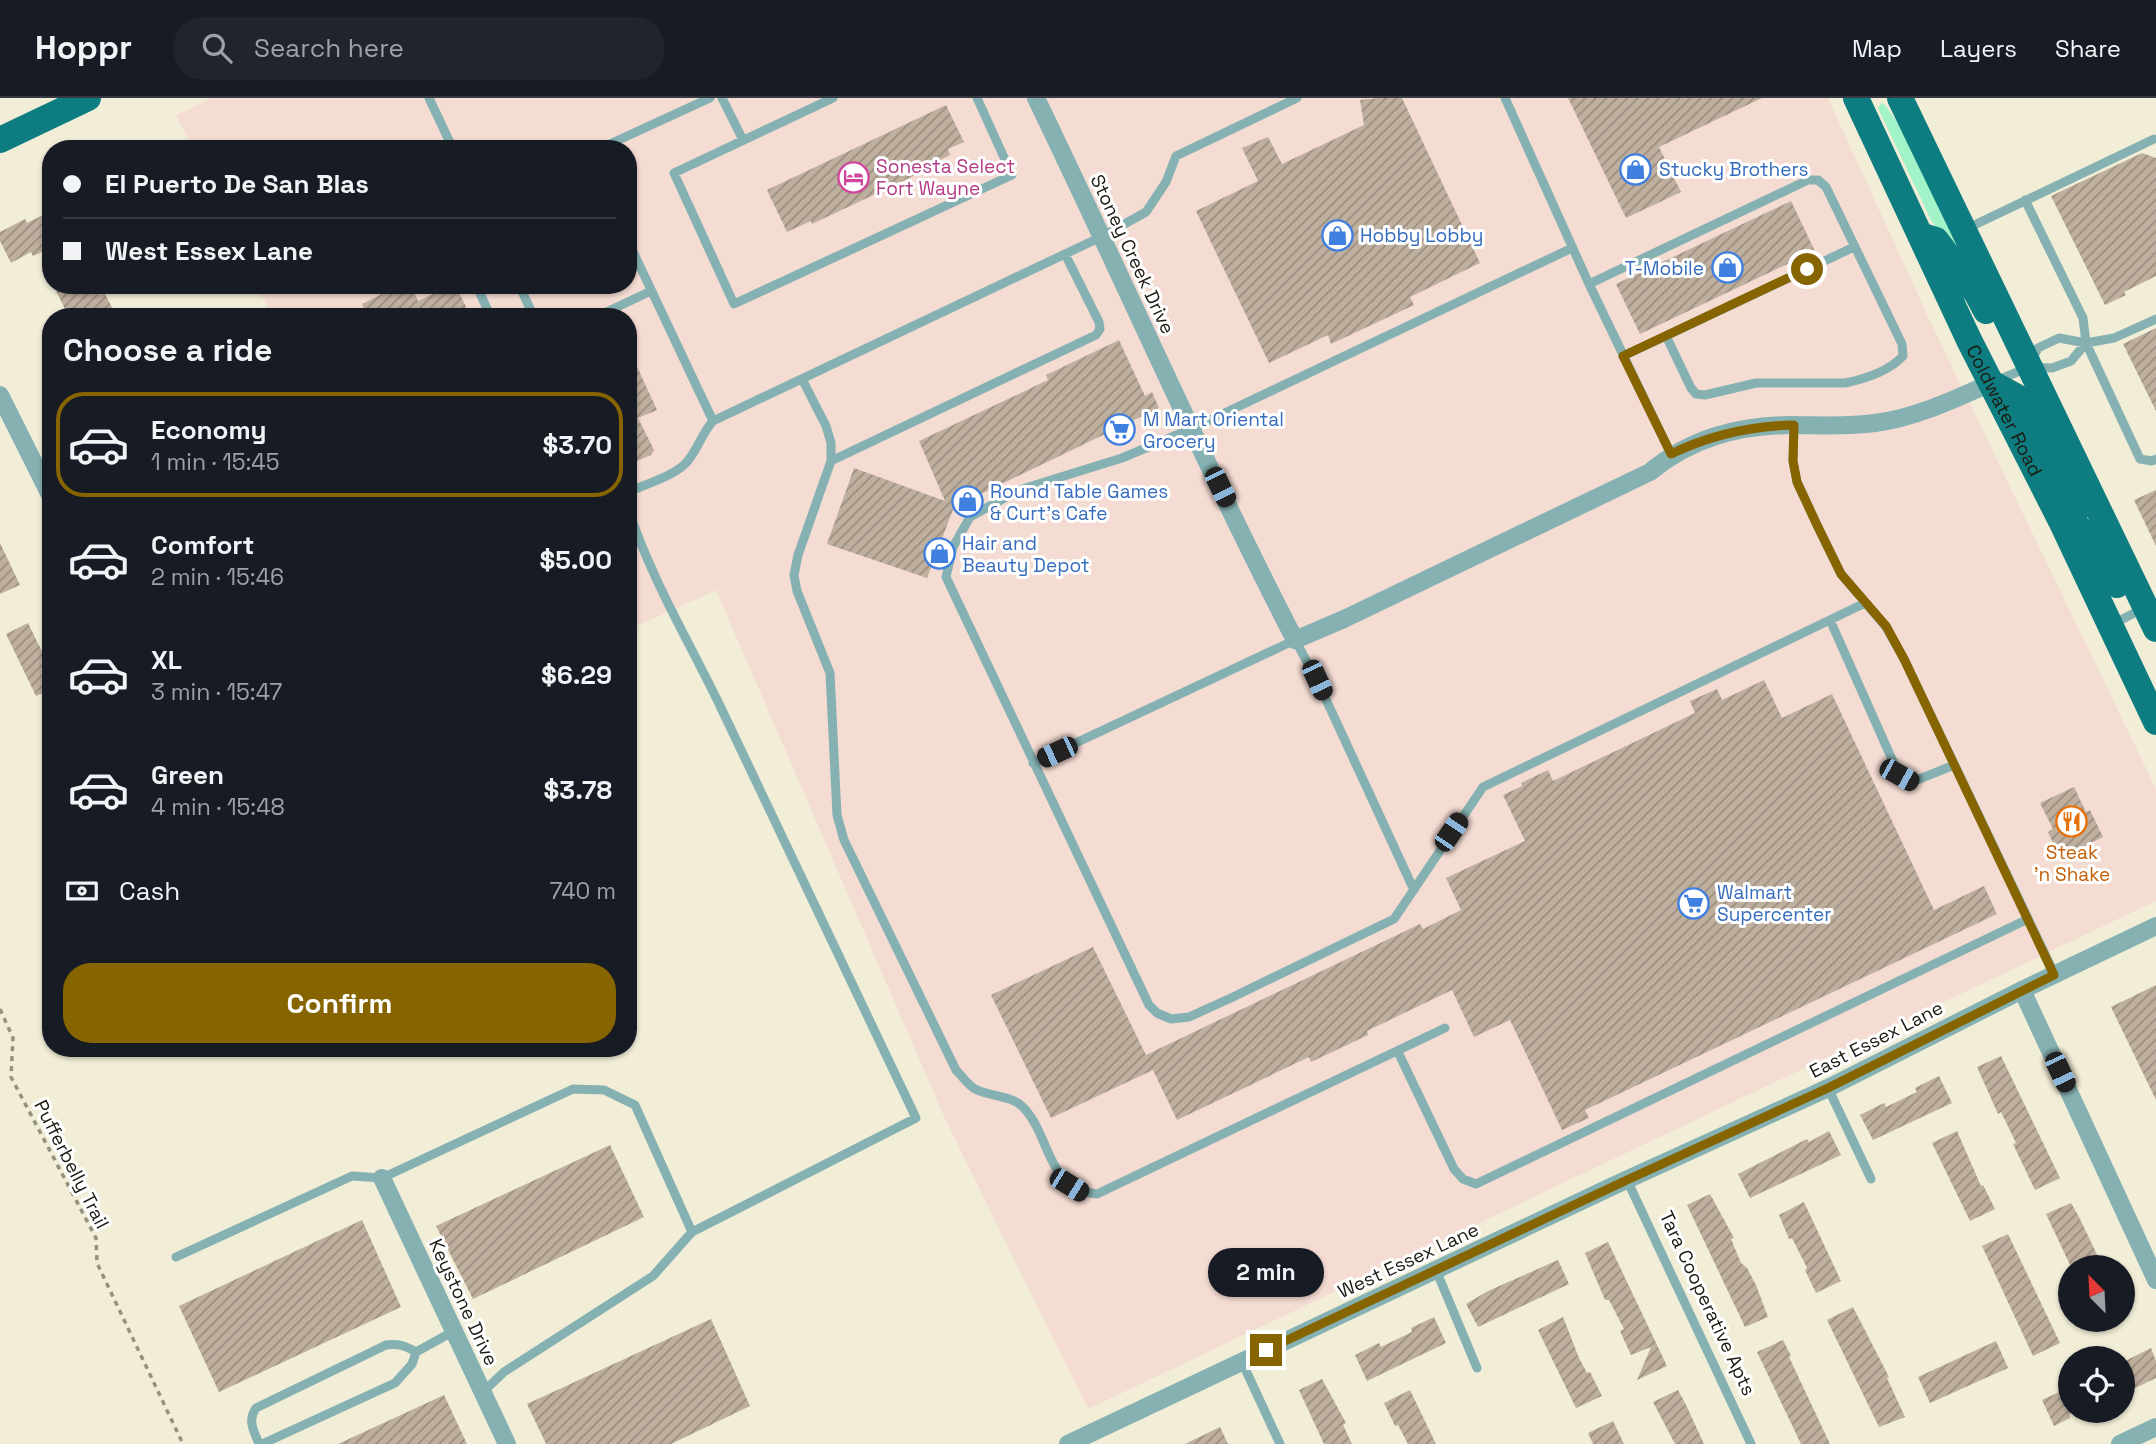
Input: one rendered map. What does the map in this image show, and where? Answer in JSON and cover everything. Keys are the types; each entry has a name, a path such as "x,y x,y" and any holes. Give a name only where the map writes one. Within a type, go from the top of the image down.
{"main road":[{"path":"0,140 88,98"},
{"name":"Coldwater Road","path":"1856,98 1918,234 2061,521 2156,722"},
{"name":"Coldwater Road","path":"1900,98 2112,540 2152,611"},
{"path":"1918,234 1936,240 1977,293 2004,346 2016,359 2029,367"},
{"path":"1991,383 2017,397 2068,489 2101,534 2112,540"},
{"path":"2061,521 2075,523 2107,566 2122,593 2152,611"}],"street":[{"name":"Stoney Creek Drive","path":"1036,98 1103,236 1191,429 1295,640"},
{"path":"1295,640 1650,472 1671,454 1695,443 1724,433 1763,427 1876,423 1927,409 1991,383"},
{"path":"0,396 42,479"},
{"name":"East Essex Lane","path":"1620,1183 1828,1088 2156,926"},
{"path":"2022,990 2156,1280"},
{"name":"Keystone Drive","path":"382,1178 508,1444"},
{"name":"West Essex Lane","path":"1068,1444 1620,1183"},
{"path":"2120,1444 2156,1427"}],"lane":[{"path":"429,98 449,140"},
{"path":"619,140 709,98"},
{"path":"722,98 743,140"},
{"path":"833,98 674,173 734,304 1012,175 977,98"},
{"path":"637,488 684,465 703,431 713,421 1103,236 1146,212 1166,182 1176,156 1297,98"},
{"path":"1505,98 1589,284 1671,454"},
{"path":"1963,230 2154,139"},
{"path":"1589,284 1808,180 1818,180 1826,187 1902,344 1903,356 1895,364 1859,380 1845,383 1756,383 1705,395 1696,394 1691,388 1666,336"},
{"path":"2025,200 2083,318 2086,343 2140,459 2156,459"},
{"path":"1572,247 1191,429 1122,458 1019,490 970,517 961,531 953,547 946,577 1149,1005 1157,1013 1171,1019 1189,1017 1394,919 1483,787 1865,603"},
{"path":"1623,356 1854,247"},
{"path":"831,461 1096,335 1100,329 1098,321 1065,254"},
{"path":"637,261 713,421"},
{"path":"615,308 651,291"},
{"path":"2029,367 2038,348 2059,338 2086,343 2114,338 2156,318"},
{"path":"1991,383 2029,367 2052,368 2071,361 2086,343"},
{"path":"802,379 826,426 831,443 831,461 798,555 794,575 797,591 830,673 837,815 844,840 956,1070 972,1087 990,1095 1015,1100 1026,1110 1058,1171 1069,1185 1082,1193 1097,1194 1445,1028"},
{"path":"1794,425 1793,461 1797,482 1841,574 1886,626 1904,659 2054,975"},
{"path":"483,1392 504,1372 653,1276 692,1232 916,1118 637,535"},
{"path":"2110,625 2152,611"},
{"path":"1830,620 1899,775 1912,782 1954,765"},
{"path":"1033,763 1295,640 1317,680 1414,890"},
{"path":"1398,1052 1454,1169 1462,1179 1476,1184 2028,919"},
{"path":"1828,1088 1871,1180"},
{"path":"176,1257 352,1176 382,1178 573,1089 604,1090 635,1105 692,1232"},
{"name":"Tara Cooperative Apts","path":"1620,1183 1751,1444"},
{"path":"1436,1270 1477,1368"},
{"path":"416,1352 395,1343 386,1345 256,1408 250,1422 261,1444 395,1383 412,1364 416,1352 454,1331"},
{"path":"1242,1362 1280,1444"}],"path":[{"name":"Pufferbelly Trail","path":"0,1009 13,1038 11,1077 96,1238 97,1263 183,1444"}],"shaded area":[{"path":"212,98 1828,98 1929,319 2156,789 2156,901 1088,1409 947,1123 716,590 637,626 637,308 268,308 261,294 637,294 637,140 188,140 176,115"}],"green space":[{"path":"1881,103 1906,135 1974,279 1931,220 1878,108"}],"building":[{"name":"Hobby Lobby","path":"1402,98 1480,263 1410,297 1414,305 1331,344 1328,335 1269,363 1196,211 1258,181 1242,148 1268,137 1282,164 1364,125 1360,100"},
{"name":"Stucky Brothers","path":"1568,98 1762,98 1659,147 1681,192 1626,218"},
{"name":"Sonesta Select Fort Wayne","path":"946,105 964,142 948,149 950,155 938,161 939,164 812,224 811,221 787,232 767,190"},
{"path":"2142,153 2156,158 2156,276 2105,305 2051,196"},
{"path":"1791,201 1815,251 1640,334 1616,284"},
{"path":"42,216 42,252 33,256 31,252 11,263 0,241 0,232 25,219 27,223"},
{"path":"58,294 105,294 112,308 64,308"},
{"path":"382,294 415,294 418,301 433,294 460,294 467,308 364,308 362,304"},
{"path":"2156,328 2156,411 2123,344"},
{"path":"1119,340 1145,396 1152,392 1159,408 954,507 927,578 827,544 854,468 945,501 919,441 1048,380 1046,375"},
{"path":"637,367 657,410 638,418 654,450 651,455 637,461"},
{"path":"2156,490 2156,546 2134,500"},
{"path":"0,543 20,585 0,594"},
{"path":"28,623 42,652 42,694 36,696 6,634"},
{"name":"Walmart Supercenter","path":"1764,680 1782,718 1832,694 1934,910 1984,886 1997,914 1585,1110 1589,1118 1562,1130 1510,1020 1474,1037 1452,990 1367,1031 1368,1035 1311,1062 1309,1057 1177,1120 1153,1070 1051,1118 991,995 1093,947 1146,1055 1420,924 1423,929 1461,910 1446,878 1525,841 1503,795 1548,770 1553,781 1695,713 1690,701 1717,689 1722,700"},
{"name":"Steak 'n Shake","path":"2074,787 2086,812 2090,810 2103,837 2060,858 2048,832 2053,829 2040,803"},
{"path":"2156,985 2156,1100 2111,1007"},
{"path":"2001,1056 2060,1178 2035,1190 2013,1144 2016,1143 2001,1112 1998,1114 1977,1067"},
{"path":"1939,1076 1952,1103 1873,1140 1860,1115 1884,1103 1886,1107 1917,1092 1915,1088"},
{"path":"1829,1131 1841,1155 1750,1198 1738,1174 1807,1139 1809,1142"},
{"path":"1957,1131 1981,1186 1983,1185 1995,1209 1970,1221 1932,1143"},
{"path":"610,1145 644,1217 473,1299 436,1226"},
{"path":"1710,1194 1734,1238 1731,1239 1741,1263 1747,1268 1756,1285 1768,1317 1745,1327 1687,1205"},
{"path":"1804,1202 1841,1281 1816,1293 1805,1270 1807,1268 1792,1238 1789,1239 1779,1215"},
{"path":"2071,1203 2097,1255 2065,1255 2046,1214"},
{"path":"362,1220 401,1307 219,1392 179,1306"},
{"path":"2008,1234 2060,1343 2033,1356 1982,1246"},
{"path":"1608,1242 1667,1366 1637,1380 1651,1347 1631,1355 1620,1331 1624,1329 1609,1300 1605,1300 1585,1253"},
{"path":"1558,1260 1569,1284 1478,1327 1466,1304 1488,1291"},
{"path":"1853,1307 1889,1377 1887,1378 1905,1417 1879,1427 1827,1320"},
{"path":"1434,1317 1446,1343 1367,1381 1355,1355 1379,1343 1381,1347 1412,1332 1411,1328"},
{"path":"1563,1317 1579,1358 1587,1373 1590,1372 1602,1396 1576,1408 1538,1330"},
{"path":"711,1319 750,1406 671,1444 546,1444 527,1404"},
{"path":"1783,1340 1830,1444 1801,1444 1757,1352"},
{"path":"1996,1341 2008,1368 1930,1403 1918,1377"},
{"path":"2151,1348 2156,1361 2156,1378 2135,1388 2135,1356"},
{"path":"1322,1379 1346,1423 1343,1425 1352,1444 1324,1444 1299,1390"},
{"path":"1410,1390 1436,1444 1408,1444 1398,1425 1395,1426 1384,1403"},
{"path":"1678,1390 1704,1444 1675,1444 1653,1402"},
{"path":"2058,1393 2060,1423 2054,1426 2042,1400"},
{"path":"444,1395 467,1444 338,1444"},
{"path":"1613,1421 1624,1444 1593,1444 1588,1433"},
{"path":"1220,1427 1228,1444 1185,1444"}],"place":[{"name":"Stucky Brothers","path":"1636,169"},
{"name":"Sonesta Select Fort Wayne","path":"853,177"},
{"name":"Hobby Lobby","path":"1337,235"},
{"name":"T-Mobile","path":"1727,268"},
{"name":"M Mart Oriental Grocery","path":"1120,430"},
{"name":"Round Table Games & Curt's Cafe","path":"967,502"},
{"name":"Hair and Beauty Depot","path":"939,554"},
{"name":"Steak 'n Shake","path":"2072,821"},
{"name":"Walmart Supercenter","path":"1694,903"}],"route":[{"path":"1266,1350 1828,1088 2054,975 1904,659 1886,626 1841,574 1817,525 1797,482 1793,461 1794,425 1724,433 1671,454 1623,356 1807,269"}]}
